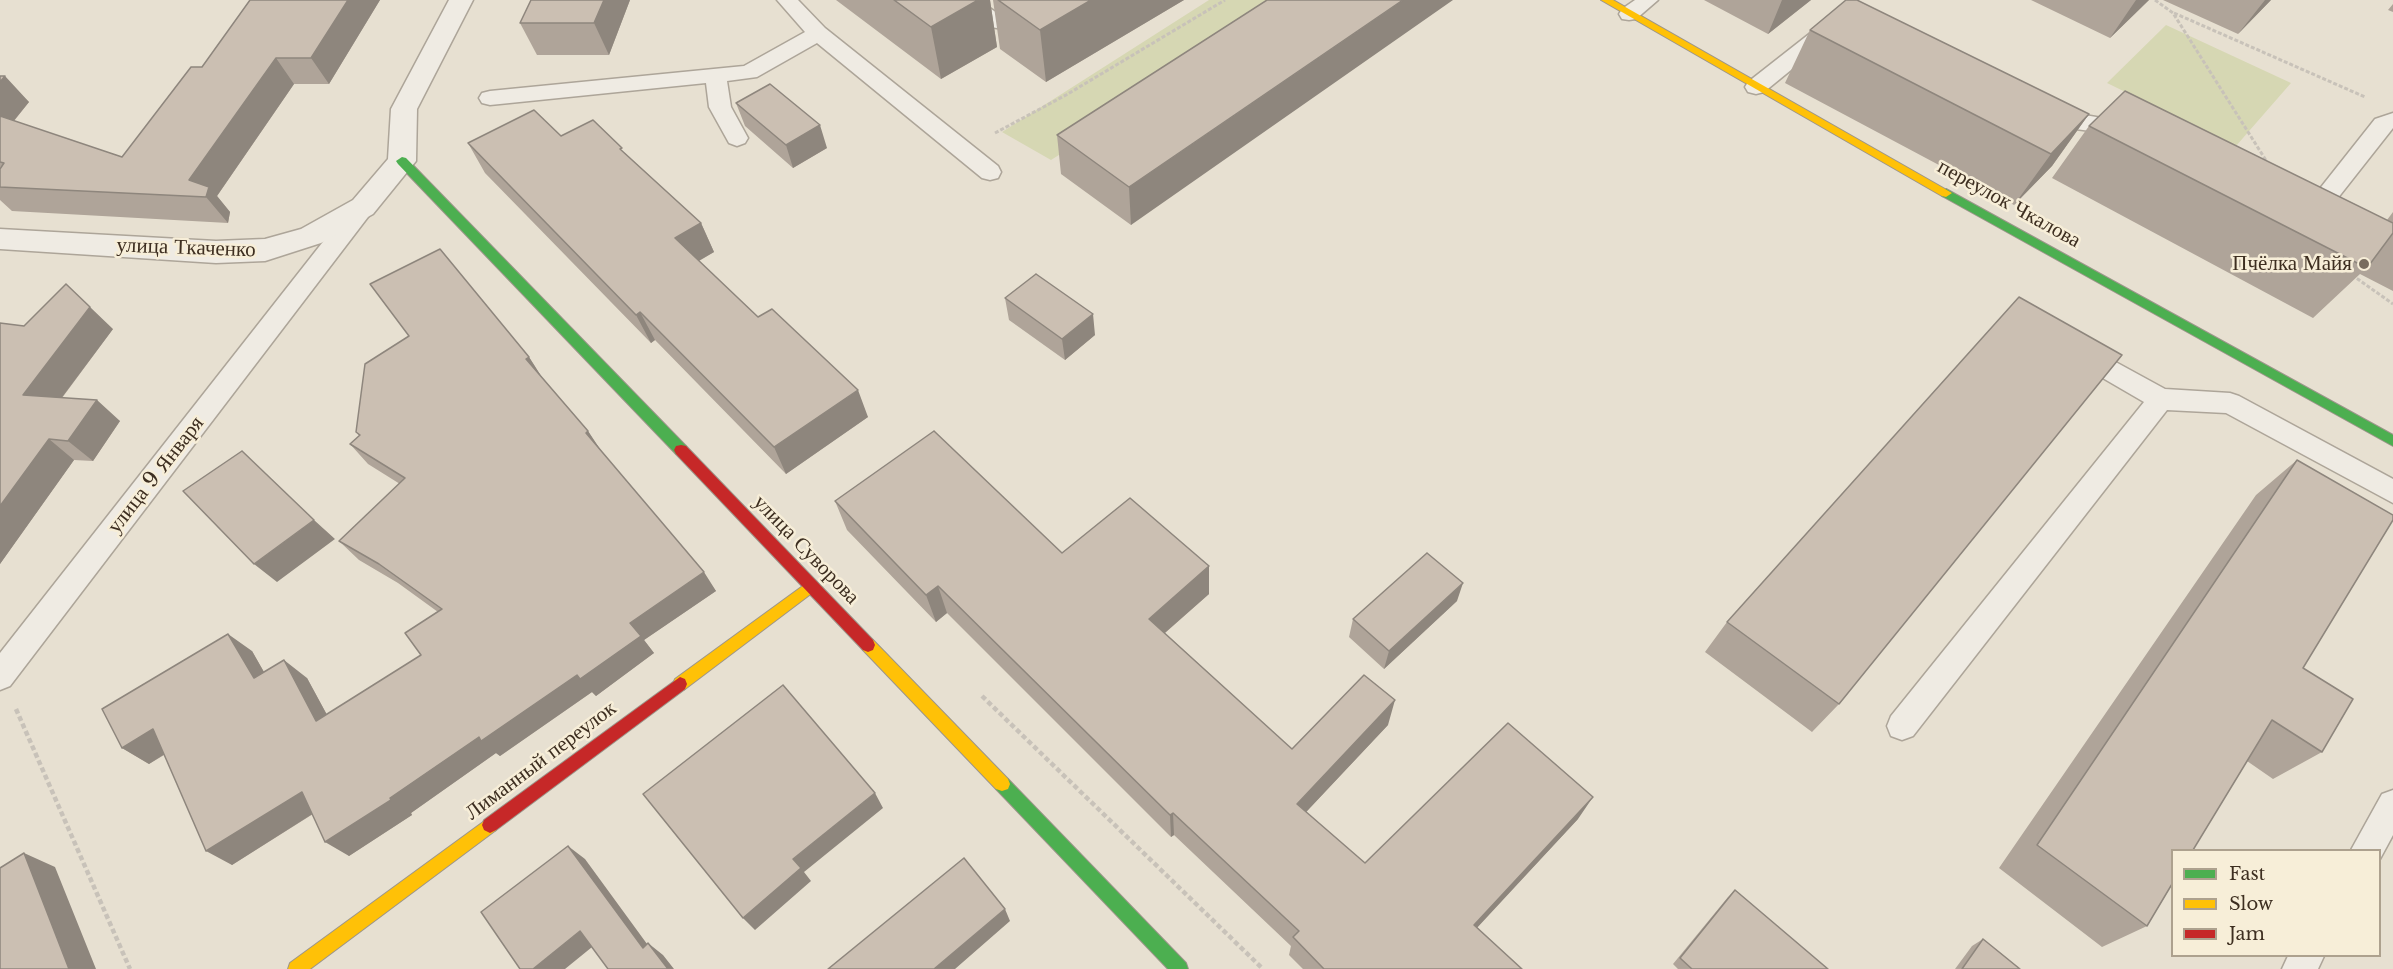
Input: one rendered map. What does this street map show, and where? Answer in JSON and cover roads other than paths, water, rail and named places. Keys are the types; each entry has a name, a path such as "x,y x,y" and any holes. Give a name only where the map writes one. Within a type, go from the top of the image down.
{"street":[{"path":"402,161 404,109 461,0"},
{"name":"переулок Чкалова","path":"1606,0 1756,87 2393,441"},
{"name":"улица 9 Января","path":"363,207 402,161"},
{"name":"улица Суворова","path":"402,161 1180,969"},
{"name":"улица Ткаченко","path":"0,239 216,252 265,250 311,236 363,207"},
{"name":"Лиманный переулок","path":"296,969 811,586"}],"lane":[{"path":"787,0 818,33 990,172"},
{"path":"964,0 997,22 1031,0"},
{"path":"1629,14 1648,0"},
{"path":"490,98 749,72 818,33"},
{"path":"1756,87 1820,36 1854,40"},
{"path":"716,75 720,107 737,138"},
{"path":"2029,119 2073,120 2102,125 2148,145"},
{"path":"2284,212 2305,223 2383,124 2393,120"},
{"name":"улица 9 Января","path":"0,676 363,207"},
{"path":"2058,341 2161,399 2230,403 2393,492"},
{"path":"1902,726 2161,399"},
{"path":"2368,849 2393,805"}],"place":[{"name":"Пчёлка Майя","path":"2364,264"}]}
